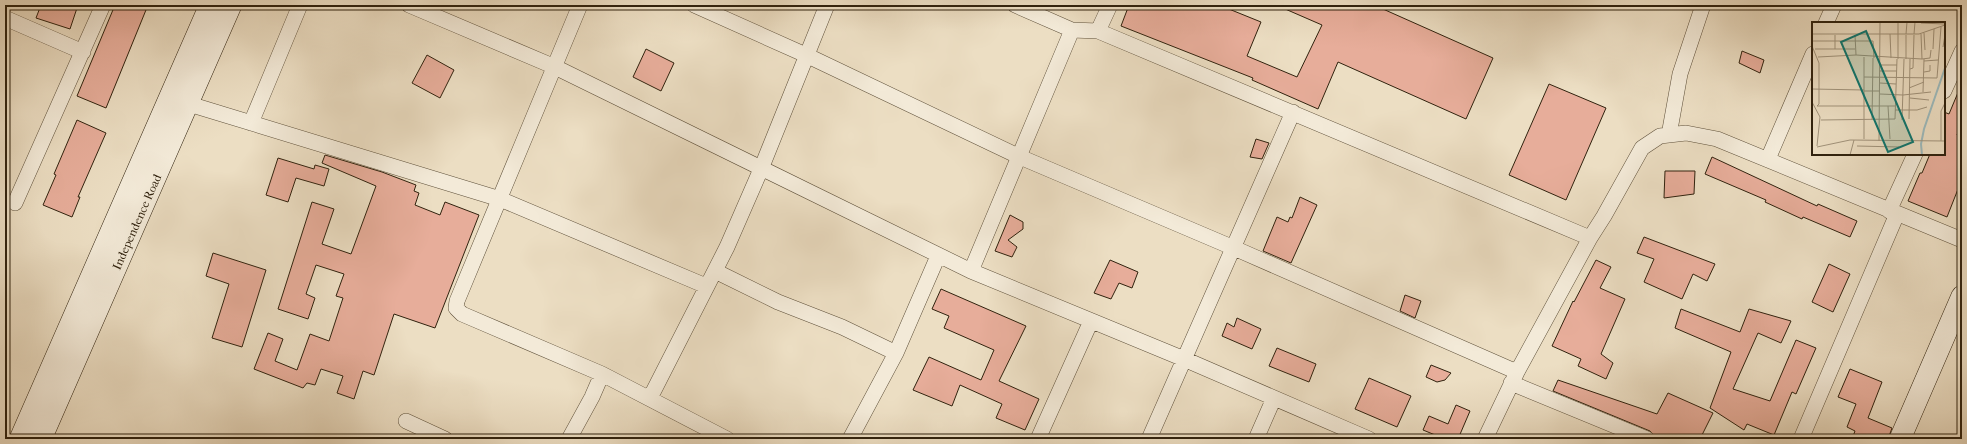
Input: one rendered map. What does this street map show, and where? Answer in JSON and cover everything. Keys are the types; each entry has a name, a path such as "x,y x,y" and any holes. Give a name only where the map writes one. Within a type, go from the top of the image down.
{"main road":[{"name":"Independence Road","path":"20,439 210,5"},
{"name":"Independence Road","path":"41,439 189,104 231,5"},
{"path":"1900,439 1962,296"},
{"path":"1913,439 1962,327"}],"street":[{"path":"15,203 103,5"},
{"path":"251,123 300,5"},
{"path":"409,5 555,67 971,271 1091,322 1184,359 1365,438"},
{"path":"580,5 457,301 456,308 462,314 602,374 727,439"},
{"path":"694,5 808,56 1020,157 1234,248 1647,439"},
{"path":"650,398 715,271 761,169 808,56 827,5"},
{"path":"1015,5 1072,30 1098,31 1590,238"},
{"path":"1098,31 1110,5"},
{"path":"1669,135 1680,74 1703,5"},
{"path":"1826,22 1834,5"},
{"path":"5,18 83,52"},
{"path":"971,271 1072,30"},
{"path":"1945,89 1962,51"},
{"path":"1768,159 1812,56"},
{"path":"189,104 500,199 706,286"},
{"path":"1149,439 1293,112"},
{"path":"1485,439 1514,378 1590,238 1642,148 1660,136 1686,133 1717,139 1768,159 1893,213 1962,240"},
{"path":"1801,439 1893,213 1915,155"},
{"path":"850,439 896,353 938,256"},
{"path":"715,271 778,302 842,327 896,353"},
{"path":"1038,439 1091,322"},
{"path":"568,439 592,397 602,374"},
{"path":"1256,439 1274,398"},
{"path":"406,421 445,439"}],"building":[{"path":"41,5 78,5 70,29 36,18"},
{"path":"115,5 148,5 106,108 77,96"},
{"path":"1129,5 1219,5 1261,22 1247,56 1297,77 1322,25 1276,5 1374,5 1493,58 1466,119 1338,62 1318,109 1252,80 1253,78 1121,26"},
{"path":"646,49 674,63 661,91 633,77"},
{"path":"1742,51 1764,60 1760,73 1739,63"},
{"path":"427,55 454,70 440,98 412,83"},
{"path":"1962,83 1962,123 1957,135 1962,138 1962,179 1947,217 1908,201 1930,155 1945,155 1945,112 1949,114"},
{"path":"1549,84 1606,108 1566,200 1509,175"},
{"path":"77,120 106,133 78,197 80,197 72,217 43,205 56,175 54,174"},
{"path":"1256,139 1269,143 1262,159 1250,157"},
{"path":"325,155 382,172 416,185 414,191 419,193 415,205 440,215 445,202 479,215 435,328 394,314 374,375 363,371 354,399 337,393 343,376 321,369 315,385 307,383 303,388 254,369 268,333 283,339 275,361 297,370 310,334 329,341 343,298 336,296 344,274 316,265 306,294 315,298 308,319 278,309 312,202 334,209 322,244 351,254 376,186 322,163"},
{"path":"1712,157 1817,206 1818,204 1857,221 1850,237 1803,217 1802,219 1765,202 1766,200 1705,174"},
{"path":"278,158 314,169 315,165 329,169 324,186 296,178 288,202 266,195"},
{"path":"1665,171 1695,171 1694,194 1664,198"},
{"path":"1300,197 1317,205 1291,263 1263,251 1277,217 1288,222 1290,217 1292,218"},
{"path":"1010,215 1023,222 1023,229 1008,240 1017,247 1012,257 995,251"},
{"path":"1644,237 1715,264 1707,281 1693,274 1682,299 1644,282 1654,259 1637,253"},
{"path":"213,253 266,270 242,347 212,338 229,284 206,276"},
{"path":"1110,260 1138,272 1132,288 1119,283 1111,299 1094,293"},
{"path":"1596,260 1611,267 1600,288 1625,299 1601,354 1613,363 1606,379 1578,366 1581,359 1552,346 1573,301 1574,302"},
{"path":"1829,264 1850,274 1833,312 1812,302"},
{"path":"941,289 1026,326 999,381 1039,399 1025,430 996,418 1002,404 960,385 952,406 913,390 929,357 981,380 994,350 944,328 949,316 932,309"},
{"path":"1405,295 1421,301 1415,318 1400,311"},
{"path":"1681,309 1740,332 1749,309 1791,321 1781,343 1758,333 1733,389 1770,401 1796,340 1816,348 1796,394 1792,392 1774,435 1747,424 1744,430 1710,408 1731,352 1675,328"},
{"path":"1237,318 1261,329 1252,349 1222,336 1227,323 1234,327"},
{"path":"1277,348 1316,364 1309,382 1269,366"},
{"path":"1431,365 1451,373 1445,380 1437,382 1426,377"},
{"path":"1850,369 1882,382 1868,418 1892,428 1888,439 1852,439 1855,431 1847,427 1856,404 1838,397"},
{"path":"1369,378 1411,396 1397,427 1355,409"},
{"path":"1558,380 1657,414 1668,393 1713,413 1700,439 1661,439 1655,437 1650,431 1553,391"},
{"path":"1456,405 1470,411 1458,439 1445,439 1423,430 1429,416 1448,424"}]}
